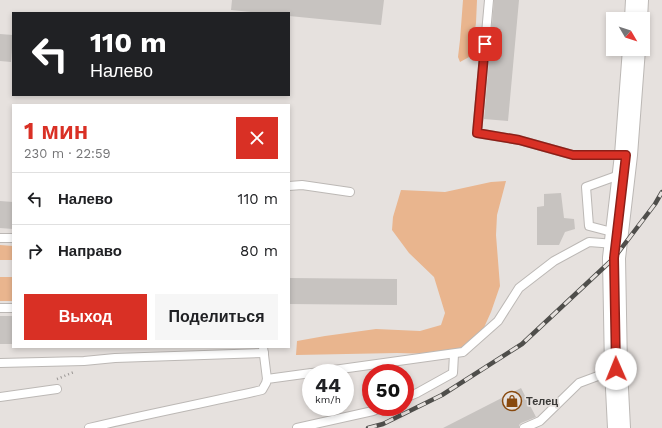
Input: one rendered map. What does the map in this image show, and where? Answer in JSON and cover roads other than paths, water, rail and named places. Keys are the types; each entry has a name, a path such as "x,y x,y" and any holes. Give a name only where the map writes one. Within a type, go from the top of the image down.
{"main road":[{"path":"636,12 637,0"},
{"path":"619,428 616,369 614,258 625,164 633,56"}],"lane":[{"path":"488,0 477,133 519,140 573,155 625,164"},
{"path":"616,239 589,226 586,187 625,164"},
{"path":"290,186 302,185 350,192"},
{"path":"0,238 12,238"},
{"path":"354,367 463,352 498,321 519,288 554,261 588,242 616,239"},
{"path":"0,308 12,308"},
{"path":"0,362 84,361 263,350 267,379 262,390 141,415 89,428"},
{"path":"414,394 453,373 454,354"},
{"path":"524,428 540,421 579,383 616,369"},
{"path":"267,379 302,374"},
{"path":"0,396 57,389"},
{"path":"297,428 362,413"}],"railway":[{"path":"368,428 383,424 442,395 522,344 614,258 655,204 662,192"}],"place":[{"name":"Телец","path":"512,401"}]}
